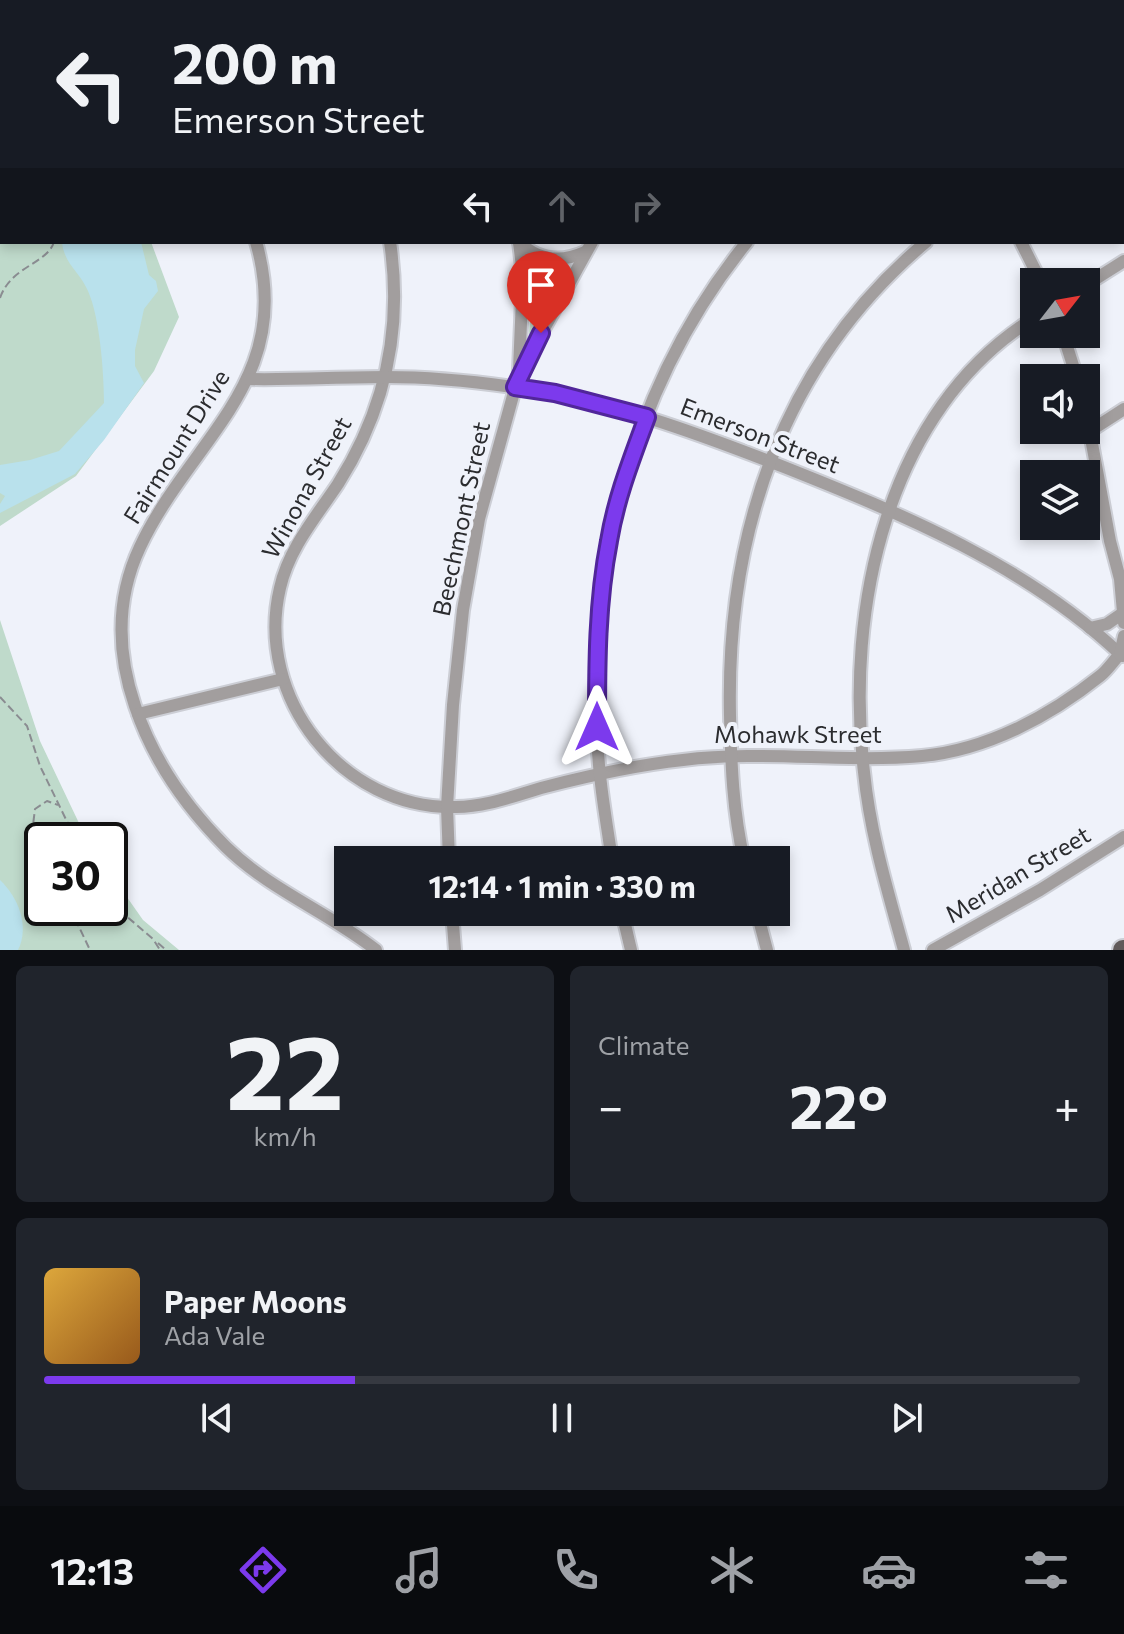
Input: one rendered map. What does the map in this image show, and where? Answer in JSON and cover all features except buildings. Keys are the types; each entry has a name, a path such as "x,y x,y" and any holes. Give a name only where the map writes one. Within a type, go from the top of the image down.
{"street":[{"name":"Fairmount Drive","path":"256,244 263,276 264,307 257,352 232,407 151,526 131,571 123,605 122,645 127,677 153,749 176,788 199,818 227,848 263,877 376,950"},
{"name":"Winona Street","path":"390,244 395,280 395,320 386,377 356,453 299,540 284,573 277,599 275,626 283,679 291,703 326,753 349,773 371,786 396,797 447,807"},
{"path":"519,244 523,275 519,374"},
{"name":"Beechmont Street","path":"522,244 533,253 550,259 568,259 589,247"},
{"path":"610,846 600,774 597,683 604,569 618,501 666,370 692,323 746,244"},
{"path":"741,846 735,816 729,673 734,600 750,519 770,461 809,379 844,326 893,271 924,244"},
{"path":"1022,244 1034,268"},
{"name":"Beechmont Street","path":"448,846 447,807 453,705 463,610 479,519 519,374 589,247"},
{"path":"1100,276 1124,261"},
{"path":"904,950 876,843 863,758 860,691 863,631 876,555 908,464 941,404 981,358 1020,329"},
{"name":"Emerson Street","path":"247,379 428,378 555,393 647,417 770,461 890,509 1011,573 1123,654"},
{"path":"1100,425 1124,409"},
{"path":"1093,444 1121,566 1124,623"},
{"path":"1090,628 1107,624 1123,613"},
{"path":"1123,654 1124,636"},
{"name":"Mohawk Street","path":"447,807 494,801 600,774 664,762 731,756 863,758 926,755 993,740 1035,719 1091,682 1123,654"},
{"path":"138,714 283,679"},
{"name":"Meridan Street","path":"933,950 1040,890 1124,837"},
{"path":"453,926 455,950"},
{"path":"625,926 631,950"},
{"path":"761,926 767,950"}],"path":[{"path":"0,298 12,277 47,253 53,244"},
{"path":"0,697 27,726 40,766 67,822"},
{"path":"33,822 35,809 47,801 59,805"},
{"path":"128,917 166,950"},
{"path":"79,926 90,950"},
{"path":"153,939 160,950"}],"green space":[{"path":"0,244 152,244 179,317 154,371 76,476 0,526"},
{"path":"529,258 546,264 564,266 567,271 532,337 529,334 532,290"},
{"path":"0,620 40,741 78,822 24,822 24,926 128,926 128,899 143,920 179,950 0,950"}],"water":[{"path":"62,244 141,244 149,275 156,281 158,291 144,309 135,350 135,366 144,383 104,440 75,474 0,513 0,504 5,496 0,493 0,465 59,451 104,403 96,316 85,284"},
{"path":"0,880 20,912 23,931 18,950 0,950"}],"route":[{"path":"541,333 515,387 555,393 647,417 618,501 604,569 598,650 597,727"}]}
